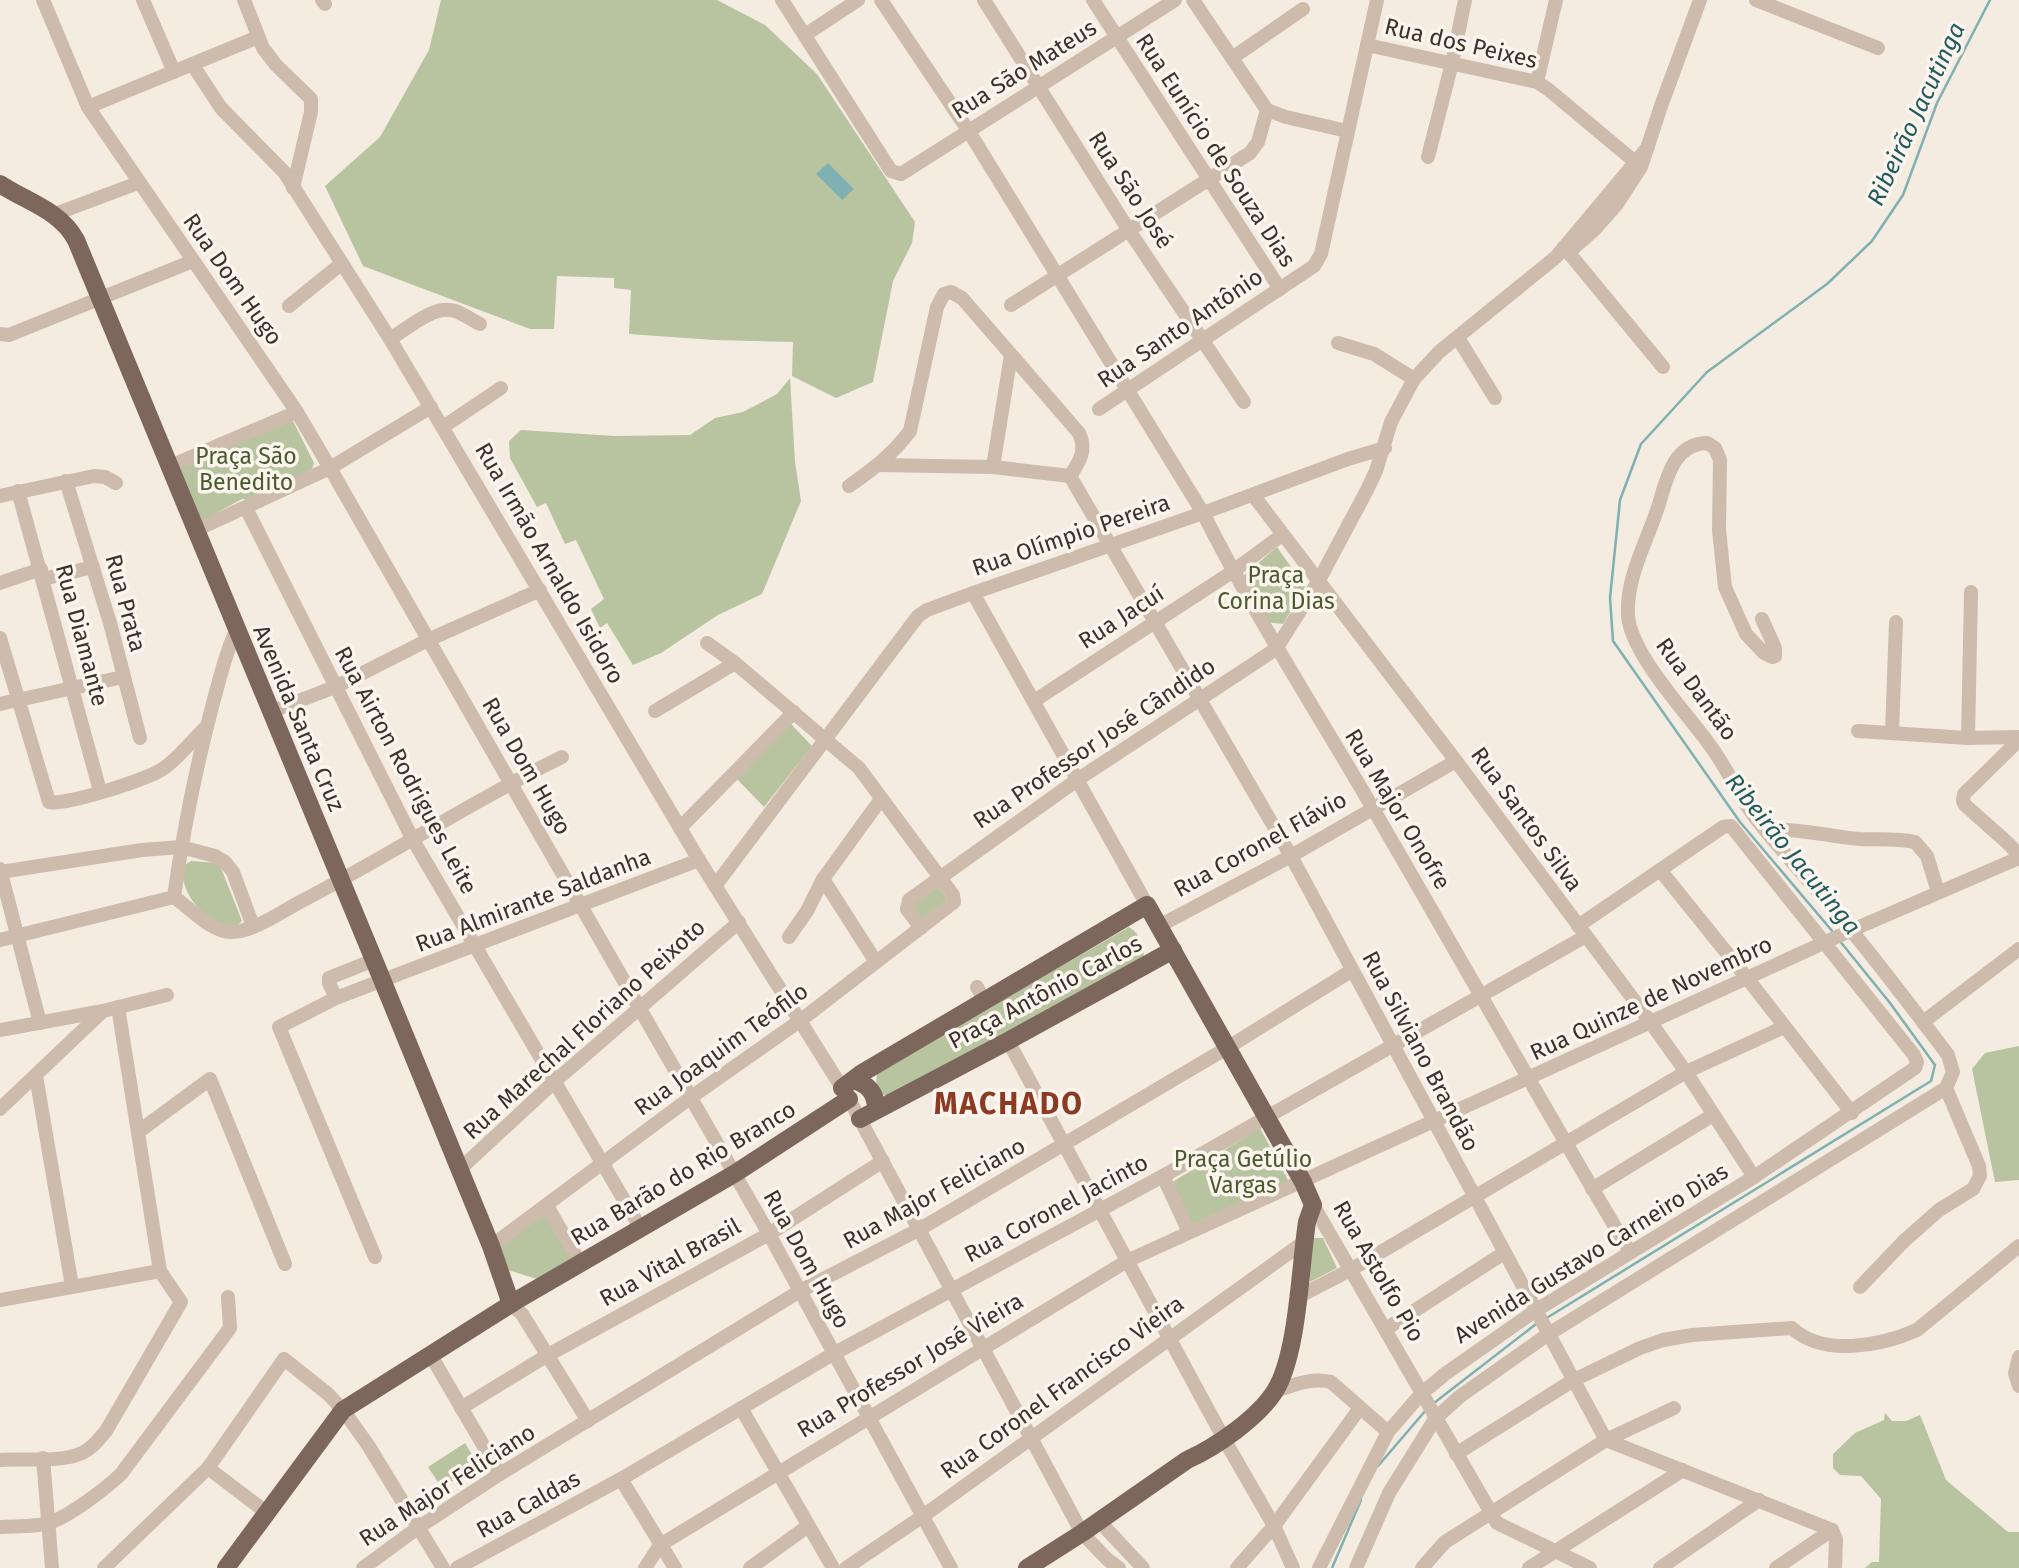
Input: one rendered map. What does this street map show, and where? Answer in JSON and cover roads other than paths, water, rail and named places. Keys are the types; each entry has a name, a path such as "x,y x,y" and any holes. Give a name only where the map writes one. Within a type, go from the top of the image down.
{"main road":[{"path":"0,184 55,214"},
{"name":"Avenida Santa Cruz","path":"55,214 73,233 498,1266 515,1300"},
{"name":"Praça Antônio Carlos","path":"848,1089 980,993 1147,905 1173,950 860,1119"},
{"name":"Rua Astolfo Pio","path":"1173,950 1303,1182 1313,1205"},
{"path":"848,1089 863,1083 872,1090 876,1109"},
{"name":"Rua Barão do Rio Branco","path":"515,1300 734,1174 848,1089"},
{"path":"1027,1568 1047,1563 1152,1489 1191,1468 1202,1453 1258,1411 1275,1391 1289,1349 1304,1242 1313,1205"},
{"path":"226,1568 343,1410 515,1300"}],"street":[{"name":"Rua Dom Hugo","path":"43,0 88,107 297,412 769,1234 951,1568"},
{"path":"143,0 174,72"},
{"path":"244,0 258,37 276,65 310,99 311,112 293,188"},
{"path":"782,0 805,36 858,0"},
{"name":"Rua Major Onofre","path":"881,0 968,130 1055,276 1203,513 1232,572 1276,649 1373,808 1630,1252"},
{"name":"Rua São José","path":"984,0 1128,229 1244,401"},
{"name":"Rua Eunício de Souza Dias","path":"1093,0 1280,289"},
{"name":"Rua São Mateus","path":"805,36 895,174 905,172 1175,0"},
{"path":"1193,0 1267,110 1347,131 1377,0"},
{"path":"1428,157 1465,0"},
{"path":"1537,82 1556,0"},
{"path":"1276,649 1318,582 1367,490 1391,422 1414,379 1439,352 1563,252 1638,164 1648,147 1700,0"},
{"path":"1759,0 1878,48"},
{"path":"1232,58 1303,9"},
{"path":"88,107 258,37"},
{"name":"Rua dos Peixes","path":"1367,45 1537,82 1638,164"},
{"name":"Rua Irmão Arnaldo Isidoro","path":"192,64 221,108 272,158 390,339 699,860 848,1089"},
{"path":"1011,305 1254,149 1267,110"},
{"name":"Rua Santo Antônio","path":"1099,409 1309,271 1318,260 1347,131"},
{"path":"55,214 138,183"},
{"path":"1563,252 1664,367"},
{"path":"0,334 9,335 193,261"},
{"path":"289,306 341,264"},
{"path":"849,486 878,465 899,446 910,431 937,307 944,294 957,293 962,298 1079,433 1084,452 1070,476 993,467 878,465"},
{"path":"390,339 428,316 447,310 456,311 480,324"},
{"path":"1458,338 1495,398"},
{"path":"1338,343 1374,354 1414,379"},
{"path":"993,467 1011,355"},
{"path":"443,427 501,388"},
{"path":"196,530 330,468 430,407"},
{"path":"168,467 297,412"},
{"name":"Rua Dantão","path":"1762,619 1775,648 1775,656 1772,657 1764,653 1746,634 1726,587 1718,530 1720,460 1715,448 1707,443 1688,446 1671,467 1651,529 1638,557 1628,615 1633,639 1644,657 1712,747 1745,803 1765,829"},
{"name":"Rua Olímpio Pereira","path":"715,886 825,737 918,616 927,610 1253,495 1348,458 1384,448"},
{"path":"0,496 94,476 116,483"},
{"name":"Rua Silviano Brandão","path":"1070,476 1291,856 1606,1440"},
{"name":"Rua Prata","path":"66,481 93,566 141,738"},
{"name":"Rua Diamante","path":"18,491 100,791"},
{"name":"Rua Santos Silva","path":"1253,495 1457,761 1651,1023 1754,1177"},
{"name":"Rua Airton Rodrigues Leite","path":"246,508 413,840 641,1229"},
{"path":"1232,572 1282,535"},
{"path":"0,583 93,566"},
{"name":"Rua Jacuí","path":"1034,701 1232,572"},
{"path":"270,712 335,687 428,640 540,590"},
{"path":"1968,738 1971,592"},
{"path":"973,593 1147,905"},
{"path":"1892,733 1896,622"},
{"path":"174,897 181,847 207,726 228,648 236,631"},
{"path":"0,638 49,802 59,803 144,778 162,769 207,726"},
{"path":"707,643 825,737 859,768 939,876"},
{"name":"Rua Professor José Cândido","path":"920,928 907,905 909,900 939,876 1077,780 1276,649"},
{"path":"655,711 735,663"},
{"path":"0,704 123,677"},
{"path":"680,828 794,712"},
{"path":"1858,731 1968,738 2019,738"},
{"path":"2019,738 1963,798 1965,805 2004,839 2019,857"},
{"path":"174,897 219,930 235,932 253,926 341,881 511,782 562,757"},
{"name":"Rua Coronel Flávio","path":"1160,926 1291,856 1457,761"},
{"path":"789,937 807,911 823,879 881,799"},
{"name":"Rua Coronel Jacinto","path":"621,1479 833,1354 1163,1176 1481,995 1582,931 1660,870 1727,825 1733,828 1827,943"},
{"path":"1765,829 1795,828 1861,839 1903,839 1916,842 1927,856 1938,892"},
{"path":"1765,829 1948,1055 1953,1072 1946,1088 1979,1166 1980,1176 1973,1189 1939,1210 1904,1241 1860,1287"},
{"path":"40,1023 0,871 142,850 181,847 215,856 225,862 233,872 253,926"},
{"name":"Rua Quinze de Novembro","path":"1303,1182 1747,978 2019,857"},
{"name":"Rua Almirante Saldanha","path":"375,1257 279,1027 336,998 699,860"},
{"path":"1660,870 1852,1113"},
{"name":"Rua Joaquim Teófilo","path":"491,1246 690,1098 801,1020 954,902 953,895 939,876"},
{"path":"823,879 876,962"},
{"path":"0,940 174,897"},
{"name":"Rua Marechal Floriano Peixoto","path":"459,1170 554,1082 739,922"},
{"name":"Avenida Gustavo Carneiro Dias","path":"1356,1568 1445,1374 1630,1252 1754,1177 1915,1068 1917,1062 1914,1055 1827,943"},
{"path":"1923,1022 2019,949"},
{"path":"336,998 329,978 374,960"},
{"name":"Rua Major Feliciano","path":"363,1568 419,1527 500,1474 800,1291 920,1229 1065,1146 1351,971"},
{"path":"0,1030 167,995"},
{"path":"0,1109 110,1009"},
{"path":"0,1460 69,1457 94,1446 106,1431 181,1302 160,1271 138,1132 110,1009"},
{"path":"1298,1297 1352,1269 1686,1072 1784,1027"},
{"path":"1008,1041 1274,1526 1293,1568"},
{"path":"36,1076 72,1286"},
{"path":"138,1132 210,1079 285,1264"},
{"name":"Avenida Gustavo Carneiro Dias","path":"1319,1568 1388,1432 1428,1407 1459,1397 1546,1333 1946,1088"},
{"path":"848,1089 860,1119 1085,1536 1119,1568"},
{"path":"1592,1189 1713,1115"},
{"name":"Rua Vital Brasil","path":"461,1408 548,1355 769,1234 883,1161"},
{"path":"1163,1176 1189,1232 1303,1182"},
{"name":"Rua Astolfo Pio","path":"1313,1205 1490,1514 1503,1528 1590,1568"},
{"path":"547,1206 580,1264"},
{"name":"Rua Professor José Vieira","path":"660,1545 1127,1261 1189,1232"},
{"name":"Rua Coronel Francisco Vieira","path":"848,1567 1304,1242"},
{"path":"1456,1454 1572,1381 1640,1348 1663,1340 1692,1335 1792,1328 1811,1341 1836,1345 1874,1345 1899,1338 1917,1330 2019,1246"},
{"path":"1386,1329 1504,1253"},
{"path":"0,1300 160,1271"},
{"path":"0,1527 49,1523 92,1499 121,1474 230,1328 228,1297"},
{"path":"515,1300 588,1421"},
{"path":"429,1354 500,1474"},
{"path":"2019,1357 2015,1373 2019,1386"},
{"path":"104,1568 208,1468 284,1359 328,1394 343,1410 443,1568"},
{"path":"1275,1391 1308,1380 1331,1382 1388,1432"},
{"path":"741,1408 833,1568"},
{"path":"1237,1568 1274,1526 1360,1408"},
{"path":"1422,1568 1445,1542 1606,1440 1675,1408"},
{"path":"1606,1440 1832,1530 1836,1539 1835,1568"},
{"path":"43,1458 52,1568"},
{"path":"208,1468 265,1513"},
{"path":"1529,1568 1683,1470"},
{"path":"621,1479 675,1568"},
{"name":"Rua Caldas","path":"457,1568 621,1479"},
{"path":"1660,1568 1759,1500"},
{"path":"1102,1524 1143,1568"},
{"path":"750,1568 808,1526"},
{"path":"1776,1568 1832,1530"},
{"path":"645,1568 660,1545"},
{"path":"1107,1559 1121,1545"}],"water":[{"path":"828,163 854,189 842,200 816,174"}],"waterway":[{"name":"Ribeirão Jacutinga","path":"1833,932 1740,822 1613,641 1610,598 1620,500 1641,444 1707,372 1827,284 1872,241 1903,195 1937,103 1990,0"},
{"name":"Ribeirão Jacutinga","path":"1545,1319 1931,1081 1935,1065 1839,940"},
{"name":"Ribeirão Jacutinga","path":"1434,1403 1536,1324"},
{"name":"Ribeirão Jacutinga","path":"1378,1466 1426,1410"},
{"name":"Ribeirão Jacutinga","path":"1332,1568 1361,1500"}],"district":[{"name":"MACHADO","path":"1009,1104"}],"park label":[{"name":"Praça São Benedito","path":"246,469"},
{"name":"Praça Corina Dias","path":"1276,588"},
{"name":"Praça Getúlio Vargas","path":"1243,1172"}]}
